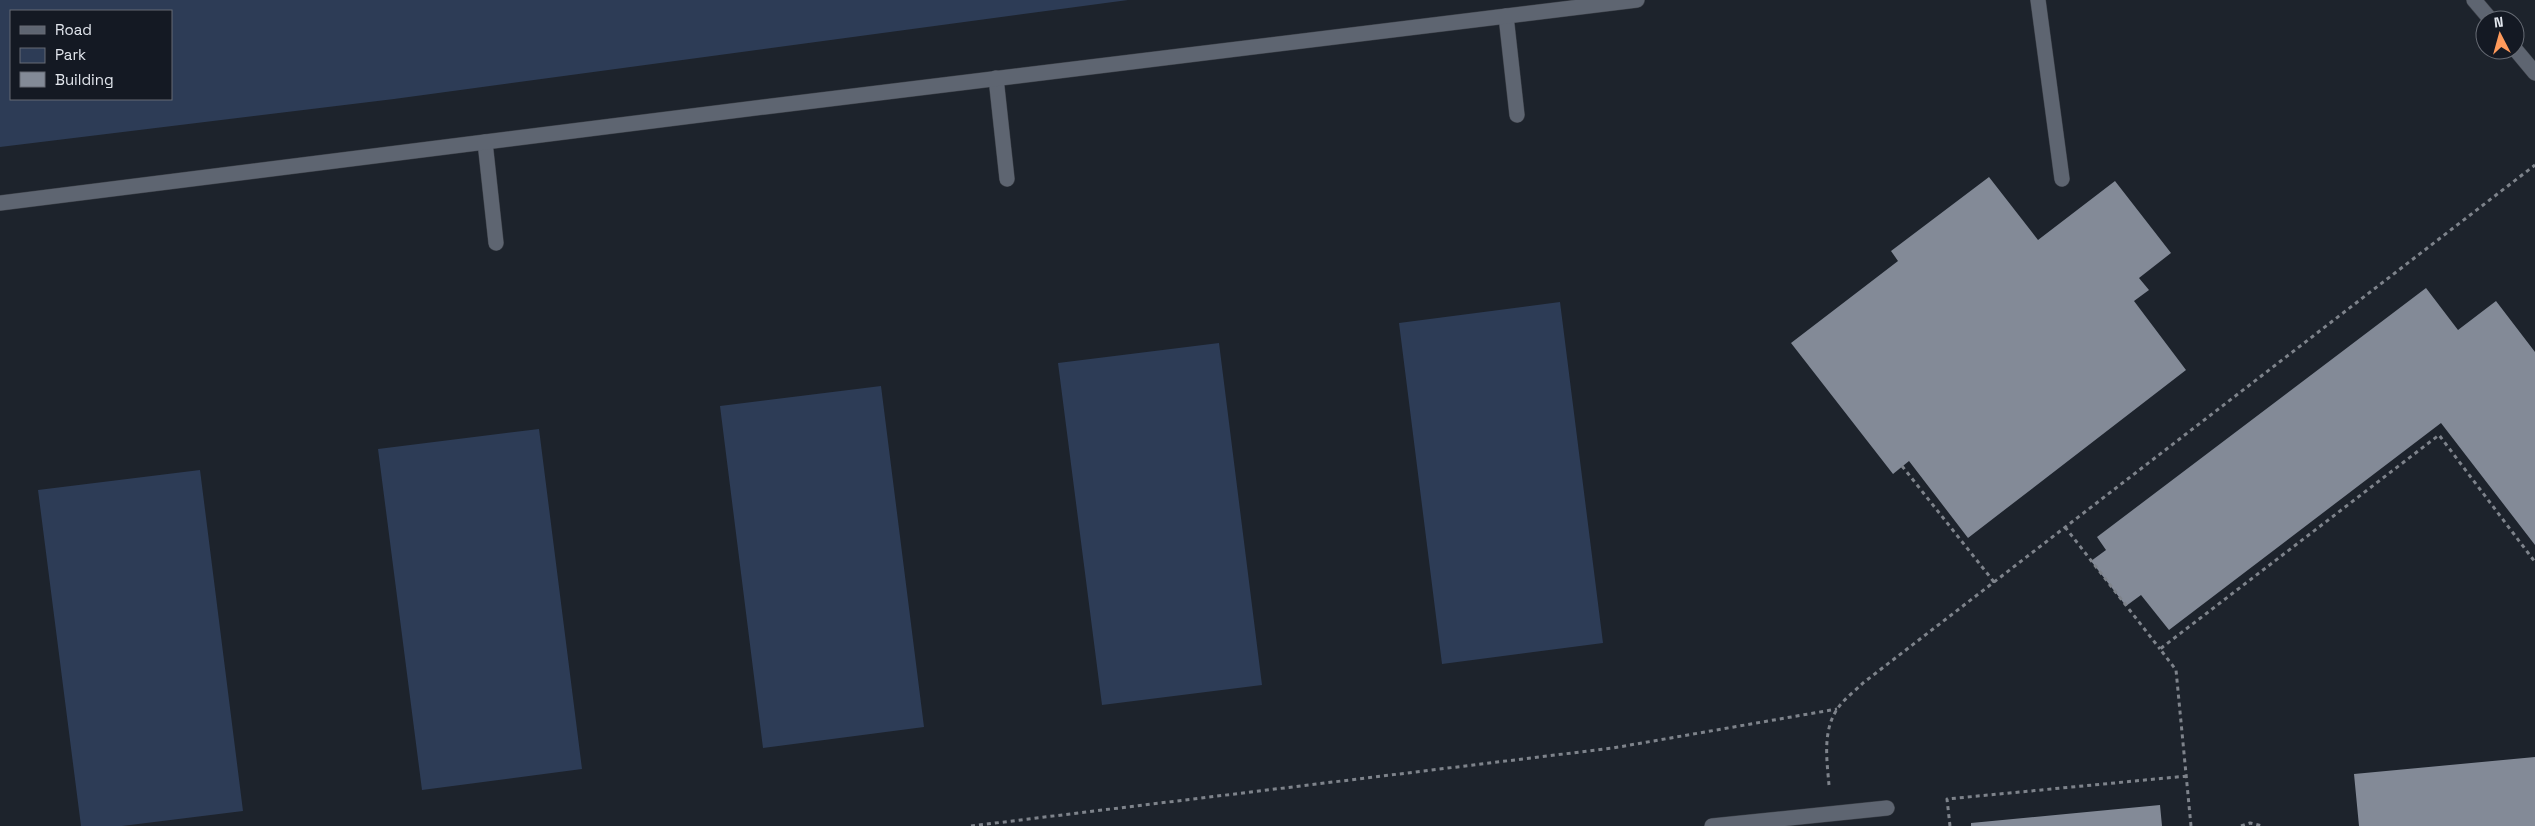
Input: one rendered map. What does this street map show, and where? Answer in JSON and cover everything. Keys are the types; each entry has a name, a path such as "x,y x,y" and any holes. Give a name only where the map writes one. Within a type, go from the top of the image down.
{"street":[{"path":"0,204 996,78 1637,0"},
{"path":"2038,0 2062,179"},
{"path":"2474,0 2482,10"},
{"path":"1506,16 1517,115"},
{"path":"2524,60 2535,73"},
{"path":"996,78 1006,179"},
{"path":"485,142 496,243"},
{"path":"1712,826 1887,808"}],"path":[{"path":"1832,814 1826,755 1828,731 1837,709 1863,683 2535,165"},
{"path":"2160,649 2439,435 2535,562"},
{"path":"1902,466 1994,582"},
{"path":"2065,527 2176,670 2191,826"},
{"path":"971,826 1613,748 1837,709"},
{"path":"1950,826 1947,799 2186,776"},
{"path":"2241,826 2250,823 2263,826"}],"green space":[{"path":"0,0 1128,0 394,99 0,147"},
{"path":"1560,302 1603,643 1442,664 1399,323"},
{"path":"1219,343 1262,685 1102,705 1058,363"},
{"path":"881,386 924,727 763,748 720,406"},
{"path":"539,429 582,769 422,790 378,449"},
{"path":"200,470 243,811 122,826 81,826 38,490"}],"building":[{"path":"1989,177 2038,240 2115,181 2171,253 2139,278 2149,290 2134,301 2186,370 1968,538 1909,461 1893,474 1791,343 1898,261 1891,251"},
{"path":"2426,288 2458,330 2496,301 2535,352 2535,545 2441,423 2169,630 2141,595 2126,606 2091,561 2106,550 2097,537"},
{"path":"2535,757 2535,826 2359,826 2354,774"},
{"path":"2160,805 2162,826 1971,826 1971,823"}]}
